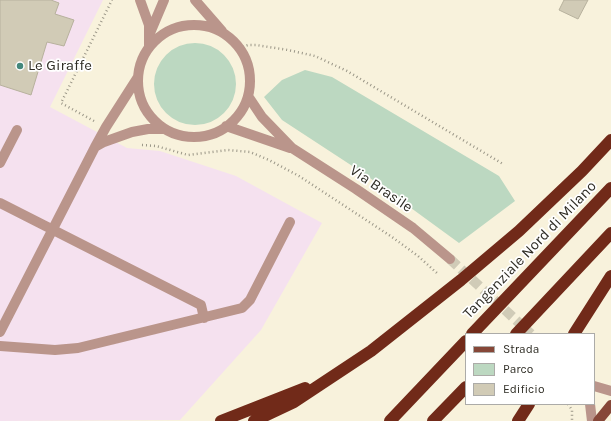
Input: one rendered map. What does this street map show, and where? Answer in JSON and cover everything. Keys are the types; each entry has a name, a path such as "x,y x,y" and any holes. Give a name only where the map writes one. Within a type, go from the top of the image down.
{"highway":[{"path":"254,421 294,402 371,351 461,280 536,214 582,171 611,140"},
{"name":"Tangenziale Nord di Milano","path":"473,333 611,188"},
{"path":"517,333 611,233"},
{"path":"575,333 611,276"},
{"name":"Tangenziale Nord di Milano","path":"390,421 465,342"},
{"path":"221,421 332,377"},
{"path":"433,421 465,387"},
{"path":"518,421 528,405"}],"main road":[{"path":"598,421 611,406"}],"street":[{"path":"140,0 146,16 149,34 149,47"},
{"path":"149,34 164,0"},
{"path":"95,147 121,135 148,129 165,129 186,136 201,136 213,133 226,126 235,118 243,107 248,96 250,86 248,67 244,56 239,48 195,0"},
{"path":"0,332 95,147 138,77 142,61 149,47 166,33 187,25 206,26 226,35"},
{"path":"138,77 143,104 150,116 165,129"},
{"name":"Via Brasile","path":"248,96 262,117 292,148 413,228 450,259"},
{"name":"Via Brasile","path":"226,126 292,148"},
{"path":"0,163 17,130"},
{"path":"0,203 201,305 204,318"},
{"path":"0,346 55,350 78,348 242,308 250,300 290,222"},
{"path":"595,386 611,391"},
{"path":"590,405 592,421"}],"path":[{"path":"106,127 61,103 112,0"},
{"path":"239,48 248,45 256,45 315,56 347,71 502,164"},
{"path":"121,135 138,145 156,146 188,155 228,150 250,152 269,160 299,176 392,237 418,256 438,274"},
{"path":"569,405 572,410 572,421"}],"shaded area":[{"path":"0,0 103,0 50,107 127,148 160,151 236,176 322,223 261,330 180,420 0,421"}],"green space":[{"path":"195,43 211,46 224,55 233,68 236,84 233,100 224,113 211,122 195,125 179,122 166,113 157,100 154,84 157,68 166,55 179,46"},
{"path":"305,70 332,77 499,176 515,201 459,243 363,173 282,120 264,97 282,80"}],"building":[{"name":"Le Giraffe","path":"0,0 51,0 59,3 55,14 74,20 64,46 47,42 31,95 0,85"},
{"path":"564,0 588,0 578,19 559,10"}],"tunnel":[{"path":"450,259 530,333"}],"place":[{"name":"Le Giraffe","path":"20,66"}]}
